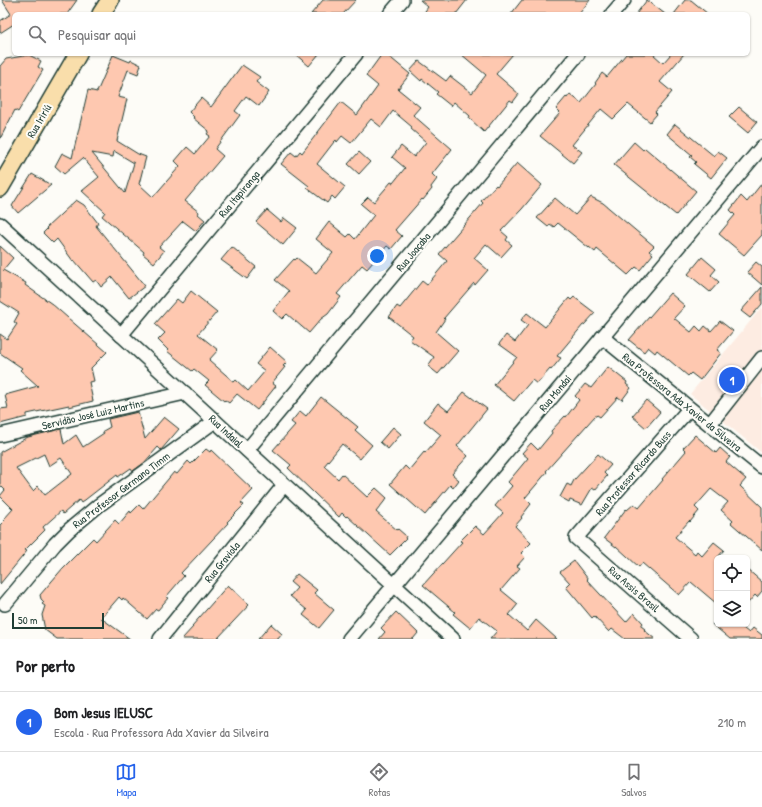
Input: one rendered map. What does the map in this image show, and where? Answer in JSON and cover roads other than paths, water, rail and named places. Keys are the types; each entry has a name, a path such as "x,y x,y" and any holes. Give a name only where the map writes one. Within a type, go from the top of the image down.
{"main road":[{"path":"102,12 110,0"},
{"name":"Rua Iririú","path":"0,188 77,56"}],"street":[{"path":"392,12 402,0"},
{"path":"614,12 624,0"},
{"name":"Rua Itapiranga","path":"121,335 354,56"},
{"name":"Rua Joaçaba","path":"247,450 576,56"},
{"name":"Rua Mondaí","path":"348,639 762,147"},
{"name":"Rua Indaial","path":"0,224 453,639"},
{"name":"Rua Professora Ada Xavier da Silveira","path":"602,337 762,466"},
{"path":"710,424 762,358"},
{"name":"Servidão José Luiz Martins","path":"0,435 185,393"},
{"name":"Rua Professor Ricardo Buss","path":"576,538 689,408"},
{"name":"Rua Professor Germano Timm","path":"5,604 55,544 69,530 100,505 215,420"},
{"name":"Rua Graviola","path":"160,639 284,485"},
{"name":"Rua Assis Brasil","path":"576,538 691,639"}],"place":[{"name":"Bom Jesus IELUSC","path":"732,380"}]}
